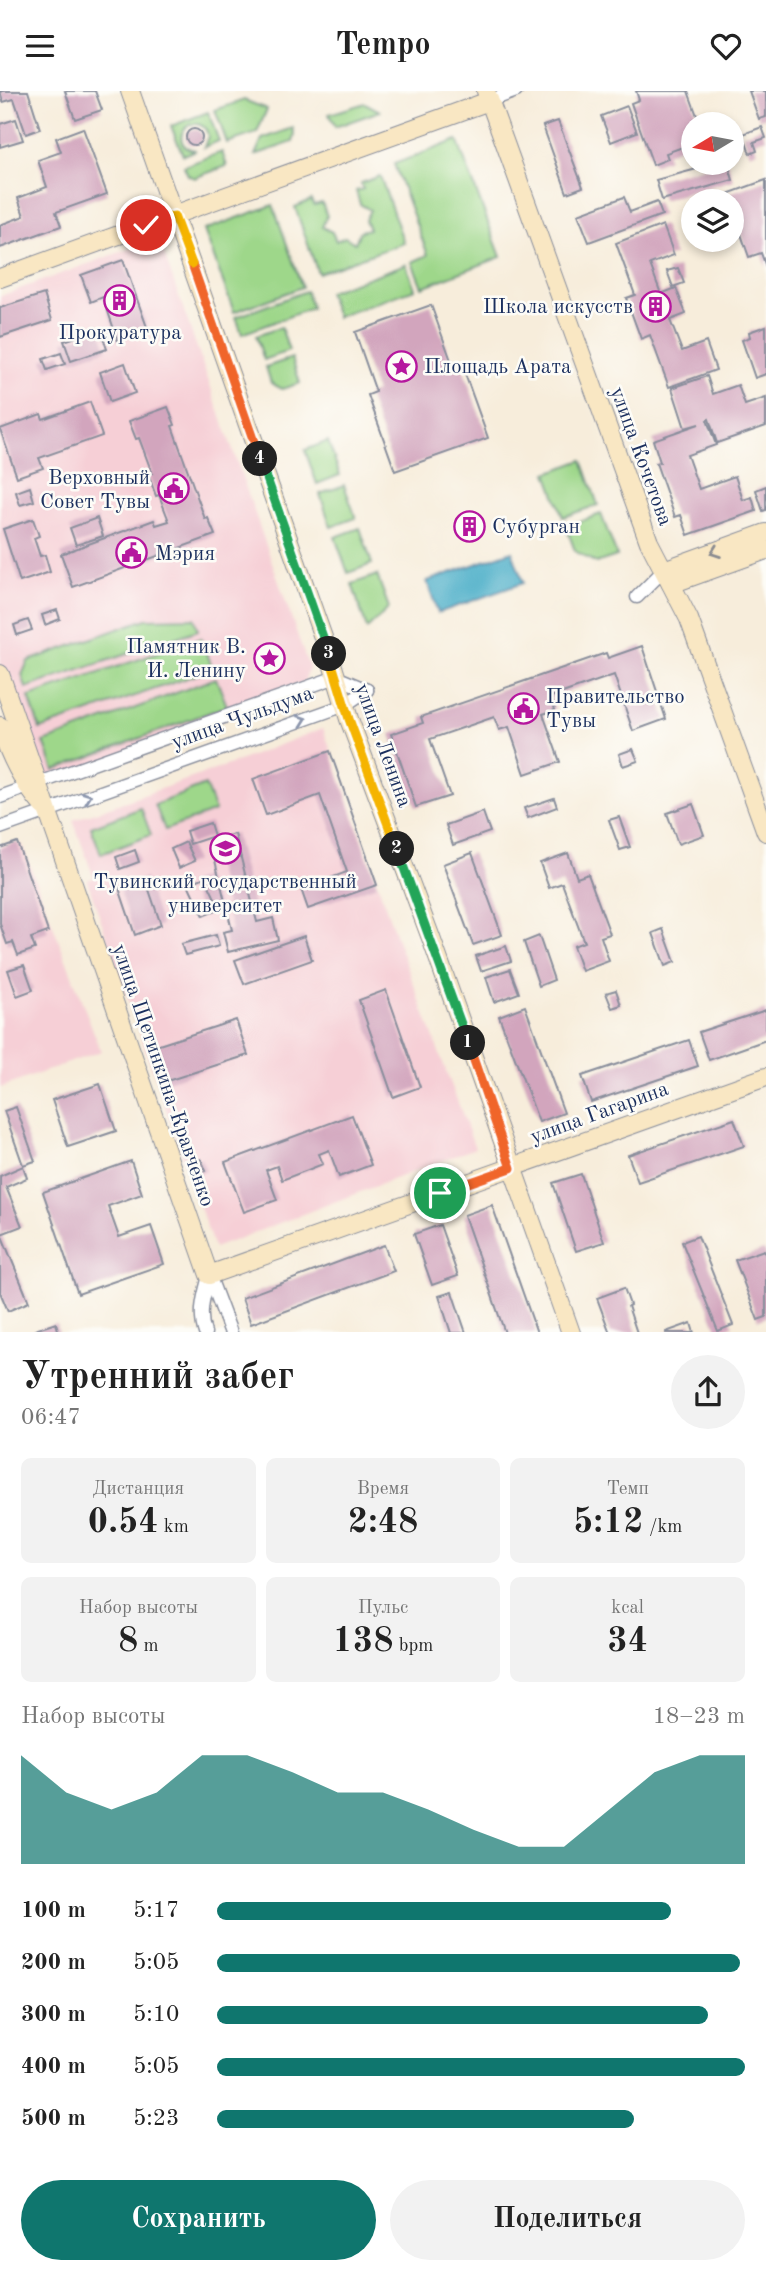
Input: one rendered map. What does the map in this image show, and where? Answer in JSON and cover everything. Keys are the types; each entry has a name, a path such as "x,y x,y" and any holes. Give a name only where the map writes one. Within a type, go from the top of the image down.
{"street":[{"name":"улица Ленина","path":"130,91 345,705 571,1332"},
{"path":"0,278 174,216 487,96 516,91"},
{"name":"улица Кочетова","path":"487,96 645,531 689,619 766,832"},
{"path":"668,577 766,533"},
{"path":"668,577 766,550"},
{"name":"улица Щетинкина-Кравченко","path":"0,674 33,785 47,811 231,1332"},
{"name":"улица Чульдума","path":"0,797 336,677 367,690 345,705 0,828"},
{"name":"улица Щетинкина-Кравченко","path":"0,726 14,765 33,785"},
{"name":"улица Гагарина","path":"209,1275 766,1077"},
{"path":"205,1332 201,1322 201,1309 209,1275"}],"shaded area":[{"path":"151,241 161,245 309,668 304,682 44,784 0,668 0,296"},
{"path":"323,728 400,948 475,1148 214,1248 87,880 94,878 73,820"},
{"path":"15,842 22,845 101,1051 0,1088 0,846"}],"green space":[{"path":"244,100 267,109 257,133 227,143 215,110"},
{"path":"365,103 380,111 335,127 329,114"},
{"path":"208,112 219,141 204,147 208,136 205,129 198,124 188,125 182,133 182,141 186,147 196,150 183,155 171,126"},
{"path":"293,128 293,142 255,155 262,139"},
{"path":"457,140 501,257 422,287 412,262 428,255 394,164"},
{"path":"222,152 227,166 194,178 188,175 184,166"},
{"path":"380,176 404,243 318,273 295,207 311,200 314,205 322,203 327,216 322,227 332,232 336,241 345,237 355,243 360,231 369,229 365,220 370,210 360,204 356,191 363,189 361,183"},
{"path":"273,205 302,287 234,312 204,230"},
{"path":"406,264 415,289 337,317 328,292"},
{"path":"306,291 312,308 242,334 236,317"},
{"path":"281,327 289,351 264,360 256,336"},
{"path":"292,358 300,383 282,389 271,383 266,367"},
{"path":"328,441 340,475 317,484 305,450"},
{"path":"582,460 598,505 563,517 547,473"},
{"path":"344,485 356,518 331,527 320,494"},
{"path":"601,514 617,556 596,563 575,551 566,526"},
{"path":"360,528 372,564 348,573 335,537"},
{"path":"377,575 389,608 367,629 352,584"},
{"path":"194,618 198,630 26,688 22,675 28,661 146,619"},
{"path":"201,638 213,669 40,729 29,697"},
{"path":"216,678 227,706 54,770 44,742"},
{"path":"205,785 215,811 165,830 155,805"},
{"path":"141,808 151,835 101,854 91,827"}],"water":[{"path":"512,551 523,583 438,613 427,581"}],"building":[{"path":"0,91 28,91 40,129 26,134 14,99 3,102"},
{"path":"65,91 95,91 102,110 75,119"},
{"path":"636,91 688,91 696,112 681,112 681,148 666,153 668,159 653,165 631,103 639,100"},
{"path":"749,91 766,91 766,117 759,119"},
{"path":"627,106 637,132 611,142 601,116"},
{"path":"16,119 23,140 0,147 0,124"},
{"path":"558,121 583,187 567,193 543,126"},
{"path":"762,127 766,138 754,142 757,151 750,154 744,134"},
{"path":"83,128 107,194 56,212 61,226 0,248 0,225 24,216 18,198 47,187 38,160 61,152 56,138"},
{"path":"194,129 202,137 194,145 186,137"},
{"path":"681,173 732,175 733,180 701,189 681,189 681,195 662,200 656,180"},
{"path":"766,180 766,267 761,253 749,257 744,243 744,189 741,189"},
{"path":"624,197 630,212 657,202 662,215 589,242 578,214"},
{"name":"Школа искусств","path":"663,225 674,255 650,264 661,294 676,288 686,314 670,320 682,351 706,342 716,370 669,387 650,335 641,339 626,298 635,295 616,243"},
{"name":"Прокуратура","path":"123,260 148,330 118,341 103,297 91,302 81,275"},
{"path":"678,268 684,283 673,287 667,271"},
{"path":"44,294 52,320 0,337 0,308"},
{"path":"431,305 453,366 461,363 488,438 395,471 368,395 376,392 355,332"},
{"path":"766,326 766,374 755,378 742,340 750,337 749,332"},
{"path":"100,329 107,349 71,361 64,341"},
{"path":"61,353 65,364 47,370 43,359"},
{"path":"125,363 135,393 110,402 100,372"},
{"path":"707,376 713,394 738,385 745,405 766,398 766,426 717,443 709,419 707,420 716,445 687,455 699,489 735,476 743,500 752,497 756,511 688,535 681,515 675,517 656,463 660,462 653,440 699,424 685,428 672,388"},
{"path":"90,402 102,436 39,458 43,468 17,477 0,429 41,414 43,419"},
{"path":"168,407 175,425 172,426 205,519 208,518 215,535 73,587 61,554 154,520 156,525 169,521 148,474 152,473 139,438 136,439 129,421"},
{"path":"766,486 766,510 763,511 756,490"},
{"path":"30,487 34,501 20,505 16,492"},
{"name":"Субурган","path":"473,516 479,531 463,536 458,522"},
{"path":"97,518 103,536 76,545 70,528"},
{"path":"33,519 39,536 34,538 40,556 45,555 50,572 20,582 3,529"},
{"path":"57,610 60,619 45,625 42,615"},
{"path":"28,620 32,630 17,635 14,625"},
{"path":"642,646 666,719 633,731 614,675 551,697 555,710 543,714 560,762 525,774 509,727 499,730 494,717 430,739 450,796 416,807 391,734 423,723 421,717 606,653 608,658"},
{"path":"633,749 638,761 623,766 619,754"},
{"path":"330,751 377,885 308,909 301,889 347,872 320,795 266,815 253,779"},
{"path":"554,798 557,807 528,818 524,808"},
{"path":"693,804 704,835 678,844 667,813"},
{"path":"483,812 490,832 453,845 446,825"},
{"path":"619,817 630,847 620,850 609,820"},
{"path":"210,823 214,836 190,844 186,831"},
{"path":"235,834 257,922 273,918 278,940 228,952 223,932 232,930 210,840"},
{"path":"17,842 48,932 31,938 35,949 18,955 13,942 7,944 0,924 0,848"},
{"path":"186,842 195,861 179,868 171,849"},
{"path":"135,850 139,862 120,869 116,857"},
{"path":"472,853 502,935 473,945 443,864"},
{"path":"568,853 577,878 588,874 610,934 601,937 609,961 582,971 573,946 584,942 562,883 549,888 540,863"},
{"path":"205,877 220,909 203,916 188,884"},
{"path":"145,878 161,925 135,935 119,888"},
{"path":"663,929 675,962 665,966 653,933"},
{"path":"216,935 219,946 185,955 181,944"},
{"path":"304,936 312,960 244,984 235,960"},
{"path":"539,936 554,980 539,986 524,942"},
{"path":"506,946 511,961 481,971 476,956"},
{"path":"24,965 33,990 17,996 8,970"},
{"path":"510,969 519,993 494,1002 486,977"},
{"path":"386,990 420,1087 393,1097 359,1000"},
{"path":"616,990 621,1005 612,1008 606,993"},
{"path":"525,1006 564,1113 539,1122 499,1016"},
{"path":"766,1010 766,1040 709,1060 699,1032"},
{"path":"236,1020 248,1055 167,1081 156,1046"},
{"path":"689,1040 698,1066 591,1102 582,1076"},
{"path":"100,1084 116,1131 68,1147 52,1100"},
{"path":"16,1107 35,1161 23,1165 4,1111"},
{"path":"352,1115 371,1165 339,1177 329,1150 319,1154 323,1164 282,1180 277,1166 266,1170 277,1200 244,1212 225,1162"},
{"path":"734,1119 744,1146 638,1182 628,1155"},
{"path":"201,1159 206,1171 197,1174 192,1162"},
{"path":"131,1161 142,1194 108,1206 119,1237 151,1226 164,1264 78,1294 43,1192"},
{"path":"23,1166 27,1178 6,1187 22,1226 1,1234 29,1302 8,1311 0,1292 0,1176"},
{"path":"581,1174 604,1242 576,1251 553,1183"},
{"path":"492,1205 537,1332 505,1332 464,1215"},
{"path":"440,1225 458,1276 432,1285 414,1234"},
{"path":"698,1236 733,1325 718,1331 682,1242"},
{"path":"384,1245 394,1271 251,1324 242,1298"},
{"path":"764,1250 766,1317 758,1320 735,1260"},
{"path":"624,1288 637,1332 610,1332 597,1298"},
{"path":"452,1292 466,1332 451,1332 439,1296"},
{"path":"56,1323 59,1332 35,1332"},
{"path":"691,1323 694,1332 666,1332"}],"place":[{"name":"Прокуратура","path":"120,300"},
{"name":"Школа искусств","path":"656,306"},
{"name":"Площадь Арата","path":"401,366"},
{"name":"Верховный Совет Тувы","path":"173,489"},
{"name":"Субурган","path":"469,526"},
{"name":"Мэрия","path":"132,553"},
{"name":"Памятник В. И. Ленину","path":"269,658"},
{"name":"Правительство Тувы","path":"523,708"},
{"name":"Тувинский государственный университет","path":"225,849"}],"route":[{"path":"146,225 174,216 182,235 331,660 349,719 483,1084 511,1168 440,1193"}]}
